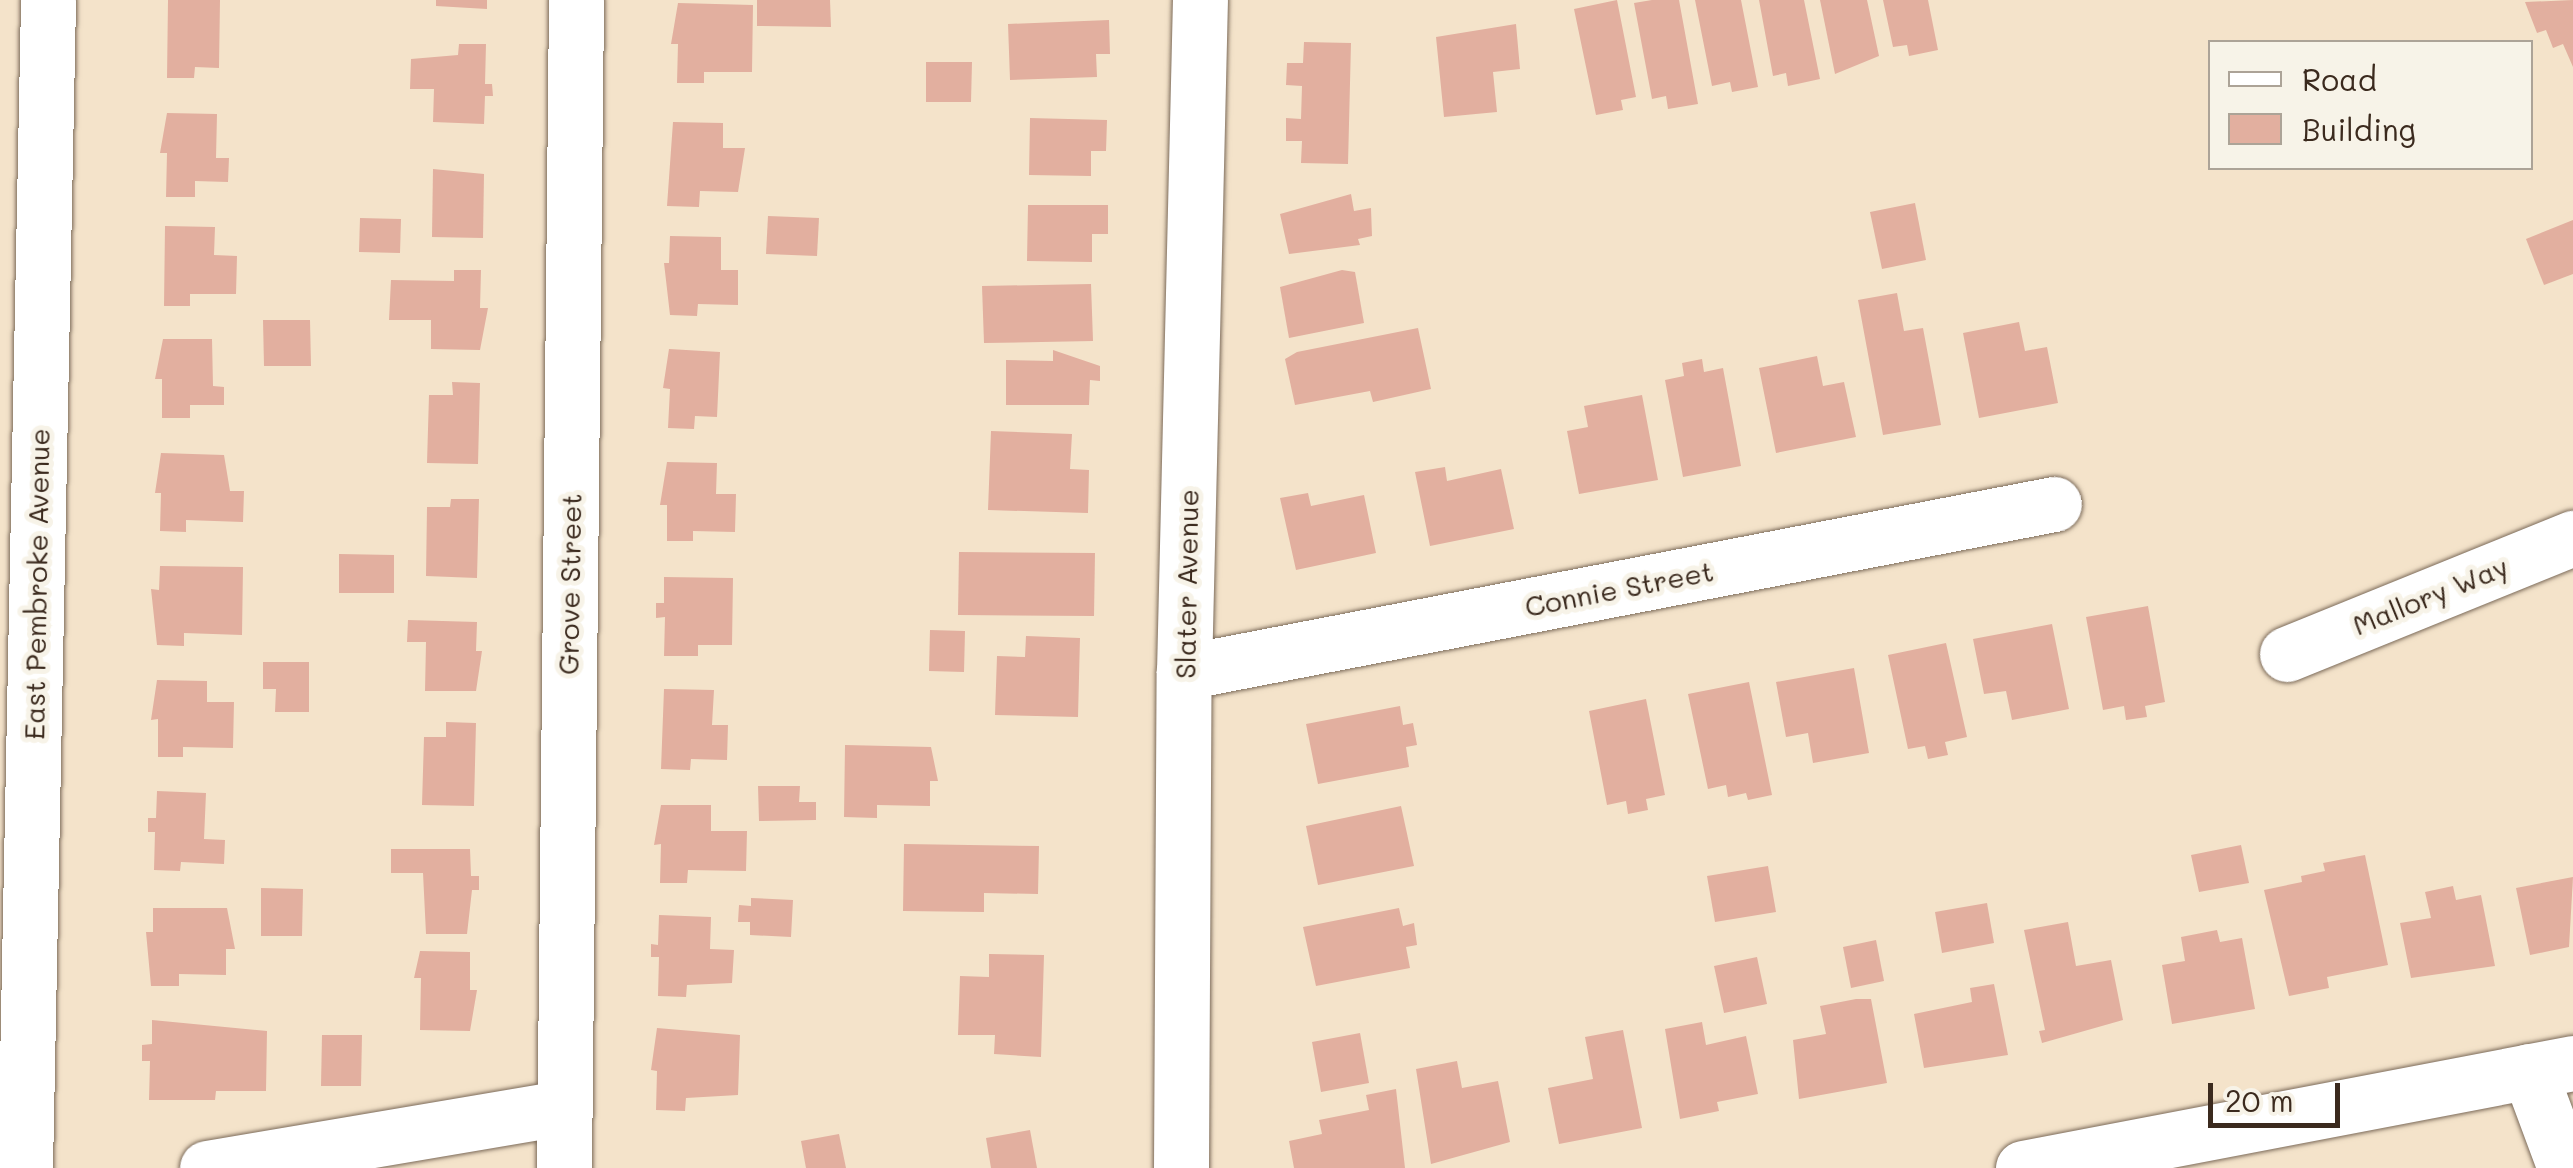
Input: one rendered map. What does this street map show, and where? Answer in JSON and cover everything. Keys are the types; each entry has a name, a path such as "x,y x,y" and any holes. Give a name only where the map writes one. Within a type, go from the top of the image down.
{"street":[{"name":"East Pembroke Avenue","path":"25,1168 48,0"},
{"name":"Grove Street","path":"564,1168 576,0"},
{"name":"Slater Avenue","path":"1181,1168 1184,672 1200,0"},
{"name":"Connie Street","path":"1184,672 2054,504"},
{"name":"Mallory Way","path":"2287,654 2573,538"},
{"path":"2023,1168 2551,1067 2564,1168"},
{"path":"207,1168 563,1108"}],"building":[{"path":"168,0 220,0 219,68 195,67 194,78 167,78"},
{"path":"436,0 487,0 487,9 436,6"},
{"path":"757,0 830,0 831,27 757,26"},
{"path":"1617,0 1636,97 1621,100 1623,110 1596,115 1574,9"},
{"path":"1679,0 1698,104 1668,109 1666,96 1652,99 1634,3"},
{"path":"1695,0 1741,0 1758,87 1732,92 1730,82 1712,86"},
{"path":"1759,0 1804,0 1820,79 1788,86 1786,73 1773,76"},
{"path":"1820,0 1867,0 1879,56 1835,74"},
{"path":"1883,0 1928,0 1938,50 1909,56 1907,45 1893,47"},
{"path":"2573,0 2573,67 2563,44 2553,48 2546,30 2537,33 2525,2"},
{"path":"678,3 753,5 752,72 704,72 704,83 677,83 678,44 671,44"},
{"path":"1109,20 1110,54 1096,54 1097,77 1010,80 1008,24"},
{"path":"1516,24 1520,69 1493,72 1497,112 1444,117 1436,37"},
{"path":"1304,42 1351,43 1348,164 1301,163 1302,141 1286,141 1286,118 1301,119 1302,86 1286,85 1287,63 1303,63"},
{"path":"459,44 486,44 485,84 492,84 493,96 485,96 484,124 433,122 434,89 410,89 411,59 458,55"},
{"path":"926,62 972,62 971,102 926,102"},
{"path":"167,113 217,114 216,158 229,158 228,182 195,181 195,197 166,197 167,153 160,153"},
{"path":"1030,118 1107,120 1106,151 1091,151 1091,176 1029,175"},
{"path":"673,122 723,123 723,148 745,148 738,192 700,191 699,207 667,206"},
{"path":"433,169 484,174 483,238 432,237"},
{"path":"1351,194 1354,211 1371,208 1372,236 1358,239 1360,245 1289,254 1280,214"},
{"path":"1915,203 1926,260 1882,269 1870,212"},
{"path":"1028,205 1108,205 1108,234 1092,234 1092,262 1027,261"},
{"path":"768,216 819,218 817,256 766,254"},
{"path":"360,218 401,219 400,253 359,252"},
{"path":"2573,220 2573,274 2544,285 2526,239"},
{"path":"165,226 215,227 214,255 237,256 236,294 190,294 190,306 164,306"},
{"path":"670,236 721,237 721,270 738,270 738,305 698,304 697,316 670,315 664,263 669,263"},
{"path":"454,270 481,270 480,308 488,308 480,350 431,349 431,320 389,320 391,280 454,281"},
{"path":"1342,270 1355,272 1364,323 1289,338 1280,287"},
{"path":"1091,284 1093,341 984,343 982,286"},
{"path":"1897,293 1904,331 1923,328 1941,425 1883,435 1858,300"},
{"path":"263,320 310,320 311,366 264,366"},
{"path":"2019,322 2025,351 2047,347 2058,403 1979,418 1963,333"},
{"path":"1418,328 1431,389 1373,402 1370,391 1295,405 1285,359 1297,352"},
{"path":"163,339 212,339 213,386 224,387 224,405 190,405 190,418 162,418 162,379 155,379"},
{"path":"669,349 720,352 717,417 695,416 694,429 668,428 670,389 663,388"},
{"path":"1053,350 1100,366 1100,381 1090,380 1089,405 1006,405 1006,360 1053,361"},
{"path":"1817,356 1823,386 1844,382 1856,437 1776,453 1759,368"},
{"path":"1702,359 1704,372 1723,368 1741,466 1683,477 1665,380 1684,376 1682,363"},
{"path":"452,382 480,383 478,464 427,463 429,395 453,395"},
{"path":"1642,395 1658,480 1579,494 1567,431 1588,427 1584,406"},
{"path":"991,431 1072,434 1070,469 1089,470 1088,513 988,510"},
{"path":"161,453 224,455 230,491 244,491 243,522 186,520 186,532 160,531 161,493 155,493"},
{"path":"667,462 717,463 716,494 736,494 735,532 693,531 693,541 667,541 667,505 660,505"},
{"path":"1445,467 1447,481 1501,469 1514,529 1430,546 1415,472"},
{"path":"1308,493 1311,506 1364,495 1376,553 1296,570 1280,498"},
{"path":"451,499 479,499 477,578 426,576 427,507 450,507"},
{"path":"959,552 1095,553 1094,616 958,615"},
{"path":"339,554 394,555 394,593 339,593"},
{"path":"160,566 243,567 242,635 184,633 184,646 157,645 151,589 159,590"},
{"path":"664,577 733,578 732,645 698,645 698,656 664,656 665,617 656,618 656,603 664,603"},
{"path":"2148,606 2165,702 2145,706 2147,717 2126,720 2124,706 2103,710 2086,617"},
{"path":"408,620 477,622 476,651 482,651 476,691 425,691 426,642 407,642"},
{"path":"2052,624 2069,709 2012,720 2006,691 1984,694 1973,639"},
{"path":"930,630 965,631 964,672 929,671"},
{"path":"1026,636 1080,638 1078,717 995,715 997,656 1025,657"},
{"path":"1946,643 1967,737 1945,742 1948,755 1928,759 1925,746 1908,749 1888,655"},
{"path":"263,662 309,662 309,712 275,712 276,689 263,689"},
{"path":"1854,668 1869,753 1813,763 1808,733 1786,737 1776,682"},
{"path":"157,680 207,681 207,702 234,702 233,748 183,747 183,757 158,757 158,719 151,720"},
{"path":"1749,682 1772,795 1748,800 1746,793 1728,797 1726,785 1708,789 1688,694"},
{"path":"664,689 714,690 712,725 728,725 727,760 691,759 690,770 661,769"},
{"path":"1646,699 1665,795 1646,799 1648,810 1628,814 1626,801 1607,805 1589,711"},
{"path":"1400,706 1403,725 1413,723 1417,745 1406,747 1409,767 1318,784 1306,724"},
{"path":"446,722 476,723 474,806 422,805 424,737 446,737"},
{"path":"845,745 931,747 938,781 930,781 930,806 877,805 877,818 844,817"},
{"path":"758,786 800,786 799,802 816,802 816,820 759,821"},
{"path":"157,791 206,793 204,839 225,840 224,864 181,862 180,871 154,870 155,832 148,832 148,818 156,818"},
{"path":"661,805 711,805 711,831 747,831 746,871 688,870 687,883 660,883 661,844 654,845"},
{"path":"1401,806 1414,866 1318,885 1306,826"},
{"path":"904,844 1039,846 1038,894 984,893 984,912 903,911"},
{"path":"2241,845 2249,883 2199,892 2191,855"},
{"path":"391,849 470,849 471,876 479,876 479,890 472,890 467,934 426,934 423,873 391,873"},
{"path":"2365,855 2388,965 2327,977 2329,988 2289,996 2264,890 2302,882 2301,876 2325,871 2323,863"},
{"path":"1768,866 1776,912 1715,922 1707,876"},
{"path":"2573,877 2569,947 2530,955 2516,888"},
{"path":"2453,886 2456,900 2481,895 2495,966 2411,978 2400,923 2431,918 2425,892"},
{"path":"261,888 303,889 302,936 261,936"},
{"path":"751,898 793,900 791,937 750,935 750,922 738,922 739,905 751,906"},
{"path":"1987,903 1994,943 1942,953 1935,912"},
{"path":"153,908 227,908 235,949 226,949 226,975 179,974 179,986 151,986 146,932 153,932"},
{"path":"1399,908 1403,926 1414,923 1417,945 1406,947 1410,968 1316,986 1303,927"},
{"path":"659,915 711,917 710,949 734,950 732,983 687,985 686,997 658,996 659,957 651,957 651,944 658,945"},
{"path":"2068,922 2076,966 2111,960 2123,1020 2042,1043 2039,1031 2045,1030 2024,930"},
{"path":"2217,930 2220,942 2242,938 2255,1009 2172,1024 2162,965 2185,961 2181,937"},
{"path":"1876,940 1884,981 1851,988 1843,947"},
{"path":"420,951 470,952 470,990 477,990 470,1031 420,1030 421,978 414,978"},
{"path":"989,954 1044,955 1041,1057 994,1054 995,1035 958,1035 960,976 989,977"},
{"path":"1757,957 1767,1004 1724,1013 1714,966"},
{"path":"1994,984 2008,1055 1924,1068 1914,1014 1972,1002 1970,988"},
{"path":"1871,999 1887,1083 1799,1099 1793,1040 1826,1034 1820,1006"},
{"path":"152,1020 267,1031 266,1091 216,1091 215,1100 149,1100 150,1061 142,1061 142,1045 152,1044"},
{"path":"1702,1022 1706,1045 1746,1036 1758,1094 1717,1102 1719,1111 1680,1119 1665,1029"},
{"path":"657,1028 740,1035 738,1095 686,1098 685,1111 656,1110 657,1071 651,1070"},
{"path":"1623,1030 1642,1128 1559,1144 1548,1088 1593,1079 1585,1037"},
{"path":"1360,1033 1369,1083 1321,1092 1312,1042"},
{"path":"322,1035 362,1035 361,1086 321,1086"},
{"path":"1457,1061 1462,1088 1498,1081 1510,1142 1431,1164 1416,1069"},
{"path":"1396,1089 1405,1168 1294,1168 1289,1141 1322,1134 1319,1120 1369,1110 1366,1095"},
{"path":"1030,1130 1037,1168 991,1168 986,1138"},
{"path":"839,1134 846,1168 806,1168 801,1141"}]}
